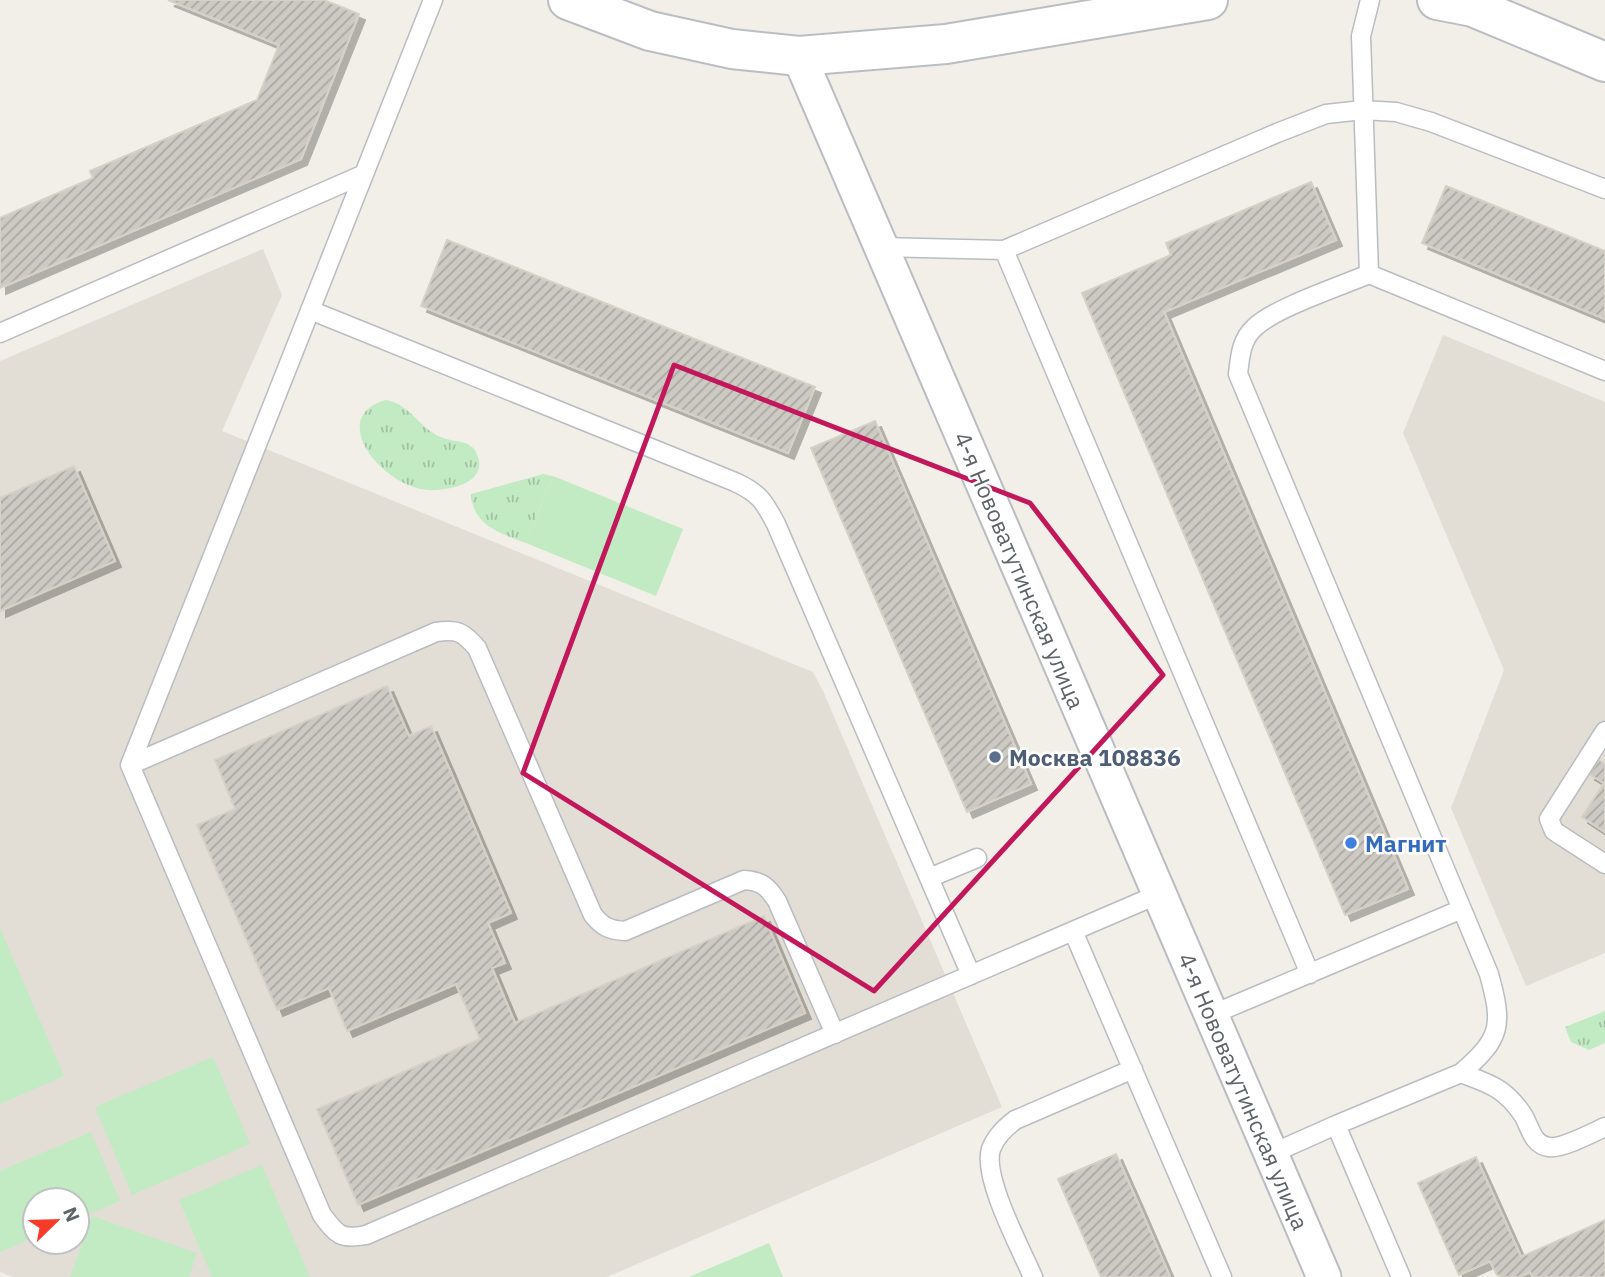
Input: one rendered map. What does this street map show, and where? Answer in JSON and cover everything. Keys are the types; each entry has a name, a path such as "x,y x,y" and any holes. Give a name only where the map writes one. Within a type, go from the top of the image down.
{"street":[{"path":"568,0 650,31 732,49 799,56 946,44 1208,0"},
{"path":"1437,0 1473,7 1605,62"},
{"name":"4-я Нововатутинская улица","path":"799,56 1324,1277"}],"lane":[{"path":"433,0 130,765 322,1215 335,1233 350,1238 366,1235 1159,894"},
{"path":"1369,274 1361,36 1370,0"},
{"path":"881,247 1003,250 1277,133 1326,114 1363,110 1396,113 1431,122 1605,188"},
{"path":"0,333 362,175"},
{"path":"1003,250 1310,974"},
{"path":"1270,1154 1461,1073 1485,1053 1496,1032 1497,1018 1489,974 1238,373 1241,348 1253,328 1279,312 1369,274 1605,371"},
{"path":"310,310 735,482 751,489 764,500 782,536 971,975"},
{"path":"130,765 436,632 451,630 465,635 477,648 593,915 602,926 625,931 744,880 757,880 768,887 777,901 835,1034"},
{"path":"1605,731 1549,819 1554,831 1605,864"},
{"path":"929,878 977,858"},
{"path":"1211,1015 1462,909"},
{"path":"1073,931 1222,1277"},
{"path":"1033,1277 996,1191 989,1166 991,1149 1001,1131 1015,1120 1133,1069"},
{"path":"1461,1073 1496,1086 1511,1098 1525,1118 1533,1137 1541,1144 1558,1147 1605,1127"},
{"path":"1336,1125 1401,1277"}],"highlighted area":[{"path":"674,365 1030,503 1163,675 874,991 523,773"}],"shaded area":[{"path":"263,249 282,295 222,431 813,672 1002,1107 607,1277 13,1277 0,1272 0,361"},
{"path":"1443,335 1605,402 1605,953 1526,986 1451,808 1504,670 1403,433"}],"green space":[{"path":"386,400 406,409 438,436 472,447 479,461 476,475 458,486 436,490 417,488 382,468 369,453 361,437 360,422 368,409"},
{"path":"543,474 553,476 526,543 490,527 477,514 471,494"},
{"path":"553,476 683,529 656,596 526,543"},
{"path":"0,928 64,1076 0,1104"},
{"path":"1605,1011 1605,1043 1589,1050 1571,1042 1565,1027"},
{"path":"213,1057 250,1144 132,1195 95,1107"},
{"path":"91,1132 120,1201 91,1213 91,1186 21,1186 21,1243 0,1252 0,1171"},
{"path":"262,1165 310,1277 212,1277 179,1200"},
{"path":"92,1216 197,1253 189,1277 70,1277 78,1256 91,1256"},
{"path":"769,1243 783,1277 689,1277"}],"building":[{"path":"168,0 324,0 359,14 301,159 0,288 0,218 93,178 90,171 257,100 279,45"},
{"path":"1311,182 1336,240 1164,312 1408,889 1345,915 1082,293 1171,255 1166,243"},
{"path":"1446,186 1605,251 1605,319 1422,243"},
{"path":"447,240 815,387 788,453 421,306"},
{"path":"875,421 1031,784 967,812 811,448"},
{"path":"74,466 115,561 0,611 0,498"},
{"path":"387,686 409,736 431,726 511,913 488,923 505,963 492,968 515,1023 764,916 805,1013 358,1205 317,1109 480,1039 456,984 347,1031 329,988 277,1010 197,825 235,809 215,760"},
{"path":"1599,760 1605,764 1605,832 1582,817 1604,783 1589,774"},
{"path":"1116,1154 1170,1277 1101,1277 1058,1179"},
{"path":"1476,1157 1521,1257 1605,1220 1605,1277 1533,1277 1530,1272 1519,1277 1501,1277 1497,1275 1490,1261 1459,1275 1418,1183"}],"place":[{"name":"Москва 108836","path":"995,757"},
{"name":"Магнит","path":"1351,843"}]}
